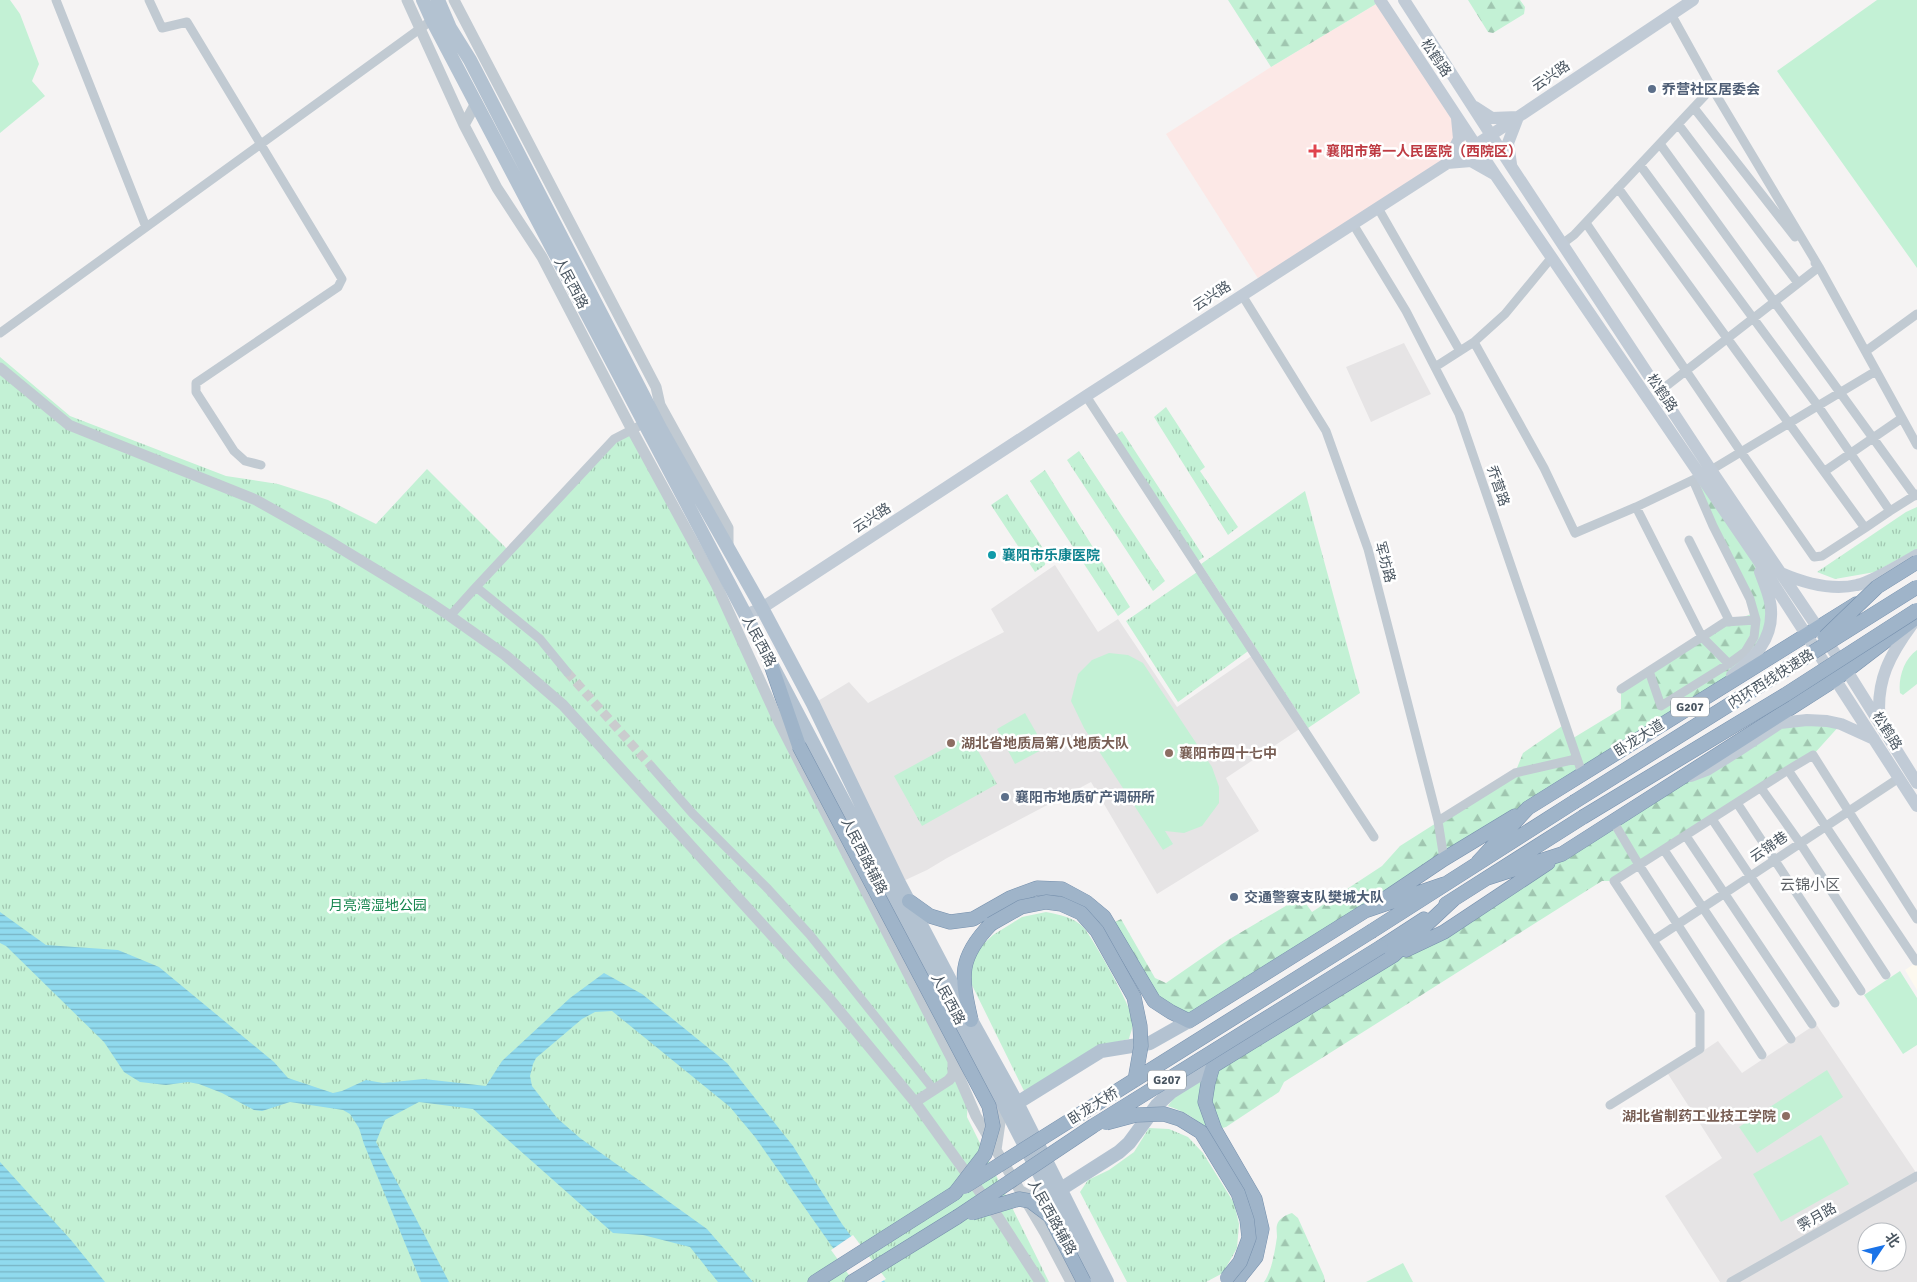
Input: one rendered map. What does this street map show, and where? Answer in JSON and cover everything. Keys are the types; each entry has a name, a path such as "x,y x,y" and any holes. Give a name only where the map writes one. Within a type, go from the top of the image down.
{"highway":[{"path":"1774,678 1833,630 1877,587 1917,562"},
{"name":"卧龙大道","path":"1478,862 1528,808 1811,630 1917,569"},
{"name":"内环西线快速路","path":"1574,802 1917,587"},
{"name":"内环西线快速路","path":"1487,878 1583,817 1785,696 1917,610"},
{"path":"1785,696 1847,654 1903,630 1917,618"},
{"name":"G207","path":"1454,899 1487,878 1562,854 1841,675 1917,618"},
{"path":"769,660 799,746 989,1106 993,1126 985,1154 955,1193"},
{"name":"卧龙大道","path":"1372,931 1574,802"},
{"path":"908,901 930,916 950,922 972,919 1010,898 1036,888 1062,889 1086,902 1104,917 1154,1001 1171,1012 1189,1020 1528,808"},
{"path":"1228,1281 1256,1257 1262,1229 1255,1199 1215,1130 1205,1102 1213,1066 1394,955 1444,932 1562,854"},
{"path":"1365,911 1444,884"},
{"path":"1394,955 1454,899"},
{"name":"卧龙大桥","path":"852,1282 957,1218 1093,1126 1454,899"},
{"path":"971,1020 963,988 965,963 976,940 991,924 1021,907 1046,902 1061,904 1081,913 1097,931 1134,997 1140,1026 1141,1046 1135,1080"},
{"name":"卧龙大桥","path":"815,1282 1372,931"},
{"path":"1093,1126 1136,1116 1164,1114 1180,1119 1201,1132 1238,1193 1247,1220 1248,1238 1240,1262 1228,1281"},
{"path":"957,1218 1019,1199 1030,1201 1050,1216 1084,1282"}],"main road":[{"name":"人民西路","path":"424,0 432,20 464,81 1003,1102 1107,1282"},
{"name":"人民西路","path":"438,0 450,28 470,60 660,428 762,608 813,704 908,901 1017,1103 1095,1282"},
{"name":"松鹤路","path":"1380,0 1496,176 1702,475 1756,557 1811,630 1841,675 1880,725 1917,783"},
{"name":"松鹤路","path":"1404,0 1490,135 1660,391 1702,475 1781,573 1811,630"},
{"name":"云兴路","path":"745,614 762,608 1086,396 1476,145 1693,0"},
{"path":"1471,104 1492,118 1518,117 1508,142 1511,166"},
{"path":"1457,116 1459,139 1448,163 1471,161 1496,176"},
{"path":"1781,573 1802,582 1833,587 1858,585 1917,555"},
{"path":"1711,694 1742,668 1760,649 1769,635 1772,609 1756,557"},
{"path":"1880,725 1878,694 1885,669 1900,642 1917,618"},
{"name":"松鹤路","path":"1841,675 1874,739 1917,806"},
{"path":"1664,788 1707,770 1780,723 1807,720 1827,721 1841,724 1874,739"},
{"path":"1017,1103 1101,1051 1150,1042 1189,1020"},
{"path":"1056,1193 1119,1152 1129,1143 1157,1105 1171,1092 1213,1066"}],"street":[{"path":"56,0 146,227"},
{"path":"149,0 162,28 187,22 342,278 338,287 196,383 196,392 234,451 245,461 261,465"},
{"path":"407,0 464,125 497,188 542,257 632,430 721,594 779,722"},
{"path":"454,0 656,387 660,404 728,528 728,547"},
{"path":"1671,14 1712,88 1819,267 1917,445"},
{"path":"0,333 432,20"},
{"path":"447,89 464,81"},
{"path":"1562,244 1574,235 1712,88"},
{"path":"464,125 476,103"},
{"path":"1694,108 1819,267"},
{"path":"1678,124 1798,283"},
{"path":"1586,222 1740,452 1814,557 1822,556 1916,495 1660,144"},
{"path":"1640,165 1818,406 1890,511"},
{"path":"497,188 515,177"},
{"path":"1618,188 1866,528"},
{"path":"1378,208 1460,351"},
{"name":"乔营路","path":"1353,224 1406,311 1459,414 1582,773"},
{"path":"1435,367 1474,342 1506,314 1552,257"},
{"path":"1660,391 1819,267"},
{"name":"军坊路","path":"1242,295 1326,431 1368,549 1438,821 1444,859"},
{"path":"1866,351 1917,314"},
{"path":"1474,342 1544,468 1575,533 1636,507 1702,475 1876,370"},
{"path":"0,368 69,425 256,500 327,540 450,616 506,655 563,705 828,997 915,1102 998,1218 1040,1282"},
{"path":"1086,396 1374,837"},
{"path":"1825,471 1902,418"},
{"path":"450,616 614,439 645,423"},
{"path":"1648,671 1661,706 1729,664 1745,652 1754,637 1756,620 1750,599 1713,526 1702,475"},
{"path":"1636,507 1702,637 1729,664"},
{"path":"1689,540 1730,622"},
{"path":"476,587 540,639 567,672"},
{"path":"1621,689 1725,622 1756,620"},
{"name":"人民西路辅路","path":"769,660 779,722 953,1061 976,1116 1020,1190 1070,1282"},
{"path":"1610,1105 1700,1049 1700,1012 1614,881 1788,770 1813,755 1917,919"},
{"path":"1438,821 1515,773 1576,759"},
{"path":"650,766 693,814 768,889 810,935 934,1090"},
{"path":"1788,770 1916,961"},
{"name":"云锦巷","path":"1654,940 1899,778"},
{"path":"1761,788 1800,843 1886,975"},
{"path":"1737,803 1861,991"},
{"path":"1712,819 1835,1003"},
{"path":"1613,821 1639,865 1762,1055"},
{"path":"1686,836 1812,1024"},
{"path":"1664,850 1791,1039"},
{"path":"915,1102 949,1080 953,1075 953,1061"},
{"path":"949,1080 961,1086 968,1095"},
{"path":"996,1150 1003,1102"},
{"name":"霁月路","path":"1732,1282 1917,1176"},
{"path":"1020,1190 1028,1195 1056,1193"}],"shaded area":[{"name":"襄阳市第一人民医院（西院区）","path":"1381,1 1457,116 1459,139 1447,163 1261,283 1166,134 1271,67"},
{"path":"1404,343 1431,394 1371,422 1346,367"},
{"path":"1055,565 1098,632 1118,619 1177,707 1253,655 1301,728 1226,778 1259,831 1157,894 1091,782 927,870 899,883 813,704 849,682 868,703 1004,632 991,609"},
{"path":"1917,962 1917,990 1905,970"},
{"name":"湖北省制药工业技工学院","path":"1816,1024 1917,1174 1917,1282 1720,1282 1665,1196 1722,1158 1668,1074 1718,1041 1742,1073"}],"green space":[{"path":"0,0 10,0 20,14 39,64 32,81 45,96 0,133"},
{"path":"1228,0 1380,0 1381,1 1271,67"},
{"path":"1468,0 1520,0 1525,7 1524,14 1493,33 1488,32"},
{"path":"1877,0 1917,0 1917,268 1777,71"},
{"name":"月亮湾湿地公园","path":"0,357 70,416 226,476 278,484 328,500 376,524 427,469 509,551 614,439 632,430 716,584 968,1095 967,1117 1049,1282 87,1282 0,1182"},
{"path":"1166,407 1205,467 1200,471 1238,527 1228,535 1154,417"},
{"path":"1122,431 1204,557 1195,563 1113,437"},
{"path":"1079,451 1165,581 1153,591 1067,460"},
{"path":"1045,470 1130,607 1118,616 1030,481"},
{"path":"1701,476 1756,557 1772,609 1769,635 1742,668 1189,1021 1154,1001 1109,925 1121,919 1155,978 1166,983 1228,940 1301,897 1312,912 1382,866 1400,846 1515,773 1523,753 1565,724 1570,740 1621,709 1621,689 1730,622 1754,613 1693,480"},
{"path":"1305,491 1360,693 1308,728 1201,564"},
{"path":"1007,494 1046,553 1045,565 1035,572 991,505"},
{"path":"1917,507 1917,549 1875,572 1835,579 1817,572 1906,512"},
{"path":"1200,570 1251,649 1178,702 1126,621"},
{"path":"1917,650 1917,684 1903,695 1900,693 1901,675 1905,664"},
{"path":"1109,653 1128,655 1143,663 1212,767 1219,787 1219,803 1202,826 1184,833 1165,831 1173,844 1163,850 1084,728 1071,701 1078,674 1092,660"},
{"path":"1025,713 1045,748 1015,764 997,729"},
{"path":"1780,723 1841,724 1813,755 1614,881 1602,881 1284,1082 1279,1092 1226,1127 1215,1130 1208,1083 1213,1066"},
{"path":"969,735 997,784 922,826 894,776"},
{"path":"1046,912 1062,915 1084,928 1096,945 1119,988 1131,1013 1133,1025 1129,1039 1099,1046 1025,1093 969,979 976,951 993,935 1022,917"},
{"path":"1900,971 1917,998 1917,1045 1903,1054 1864,995"},
{"path":"1827,1070 1843,1097 1757,1153 1739,1127"},
{"path":"1201,1081 1200,1108 1210,1133 1191,1117 1168,1106 1176,1095"},
{"path":"1149,1128 1169,1129 1188,1137 1203,1153 1234,1203 1239,1224 1237,1248 1223,1273 1206,1282 1127,1282 1080,1192 1088,1180 1109,1170 1134,1152"},
{"path":"1821,1135 1849,1184 1781,1222 1753,1174"},
{"path":"1292,1213 1298,1218 1325,1282 1264,1282 1273,1260 1279,1220"},
{"path":"1403,1263 1413,1282 1366,1282"}],"water":[{"path":"0,912 46,945 118,950 159,967 274,1062 288,1078 333,1093 366,1080 383,1083 424,1079 486,1086 502,1061 570,998 604,973 642,994 727,1063 793,1146 842,1224 885,1282 857,1282 755,1137 730,1107 612,1011 595,1012 582,1019 536,1058 530,1076 532,1086 557,1118 580,1138 707,1229 753,1282 718,1282 690,1247 643,1235 613,1233 473,1109 419,1102 385,1120 376,1142 449,1282 421,1282 359,1128 350,1114 343,1110 290,1102 262,1111 254,1110 222,1093 199,1084 188,1082 166,1085 140,1082 124,1072 104,1042 6,946 0,943"},
{"path":"0,1162 71,1240 105,1282 0,1282"}],"pier":[{"path":"853,1235 886,1279 881,1282 854,1282 831,1250"}],"tunnel":[{"path":"567,672 651,766"}],"place":[{"name":"乔营社区居委会","path":"1652,89"},
{"name":"襄阳市第一人民医院（西院区）","path":"1315,151"},
{"name":"襄阳市乐康医院","path":"992,555"},
{"name":"湖北省地质局第八地质大队","path":"951,743"},
{"name":"襄阳市四十七中","path":"1169,753"},
{"name":"襄阳市地质矿产调研所","path":"1005,797"},
{"name":"交通警察支队樊城大队","path":"1234,897"},
{"name":"湖北省制药工业技工学院","path":"1786,1116"}],"district":[{"name":"云锦小区","path":"1810,885"}]}
